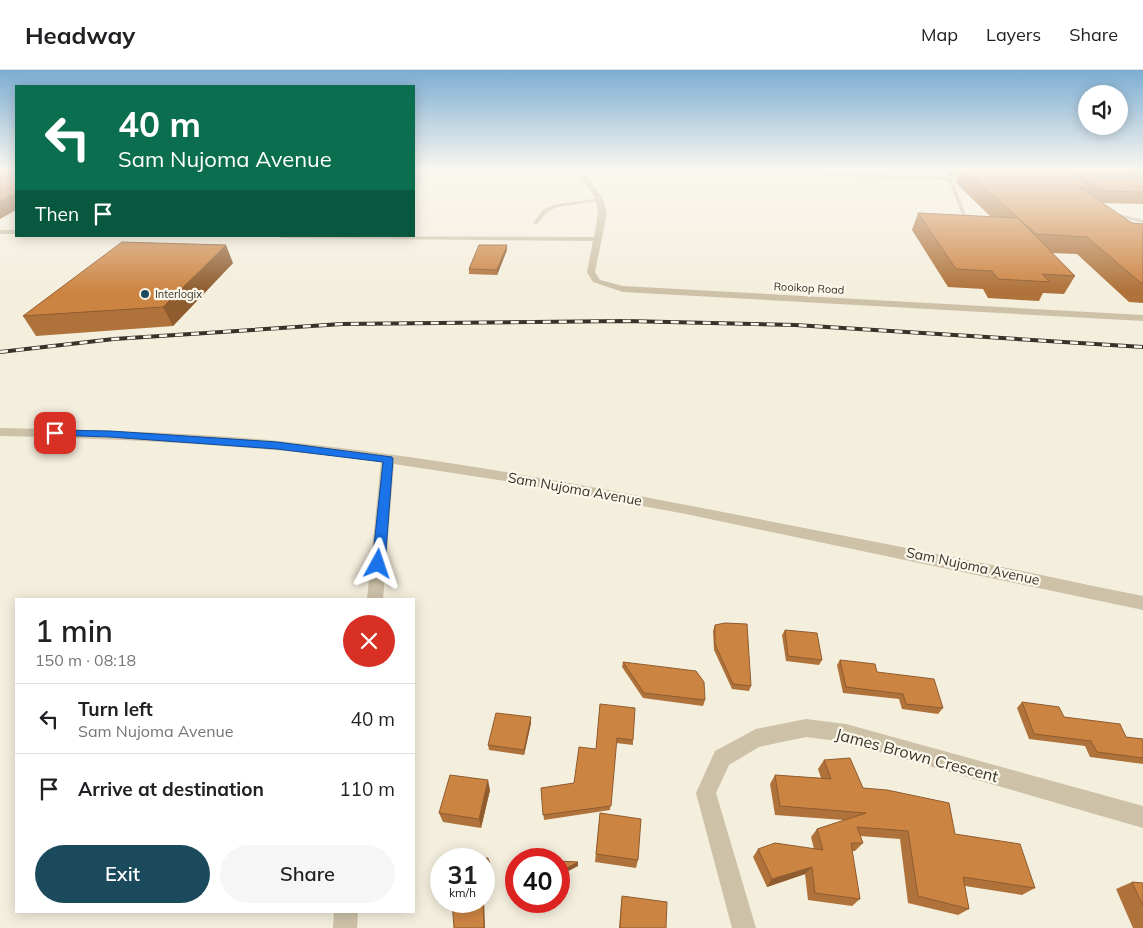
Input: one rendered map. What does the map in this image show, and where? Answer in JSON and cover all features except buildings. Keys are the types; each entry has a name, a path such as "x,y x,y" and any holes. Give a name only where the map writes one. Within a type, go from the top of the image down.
{"street":[{"name":"Rooikop Road","path":"602,210 591,272 597,282 623,290 1143,318"},
{"path":"0,232 15,232"},
{"path":"387,237 596,239"},
{"name":"Sam Nujoma Avenue","path":"0,432 110,434 268,444 457,468 626,497 972,565 1143,603"},
{"path":"375,598 388,459"},
{"name":"James Brown Crescent","path":"744,928 706,793 722,758 756,738 806,728 846,733 1143,817"},
{"path":"345,928 346,913"}],"lane":[{"path":"535,223 547,210"},
{"path":"962,210 967,222"},
{"path":"1105,210 1143,222"}],"railway":[{"path":"0,352 114,339 342,324 626,321 795,325 1143,347"}],"place":[{"name":"Interlogix","path":"145,294"}],"route":[{"path":"55,433 110,434 277,445 388,459 378,564"}]}
